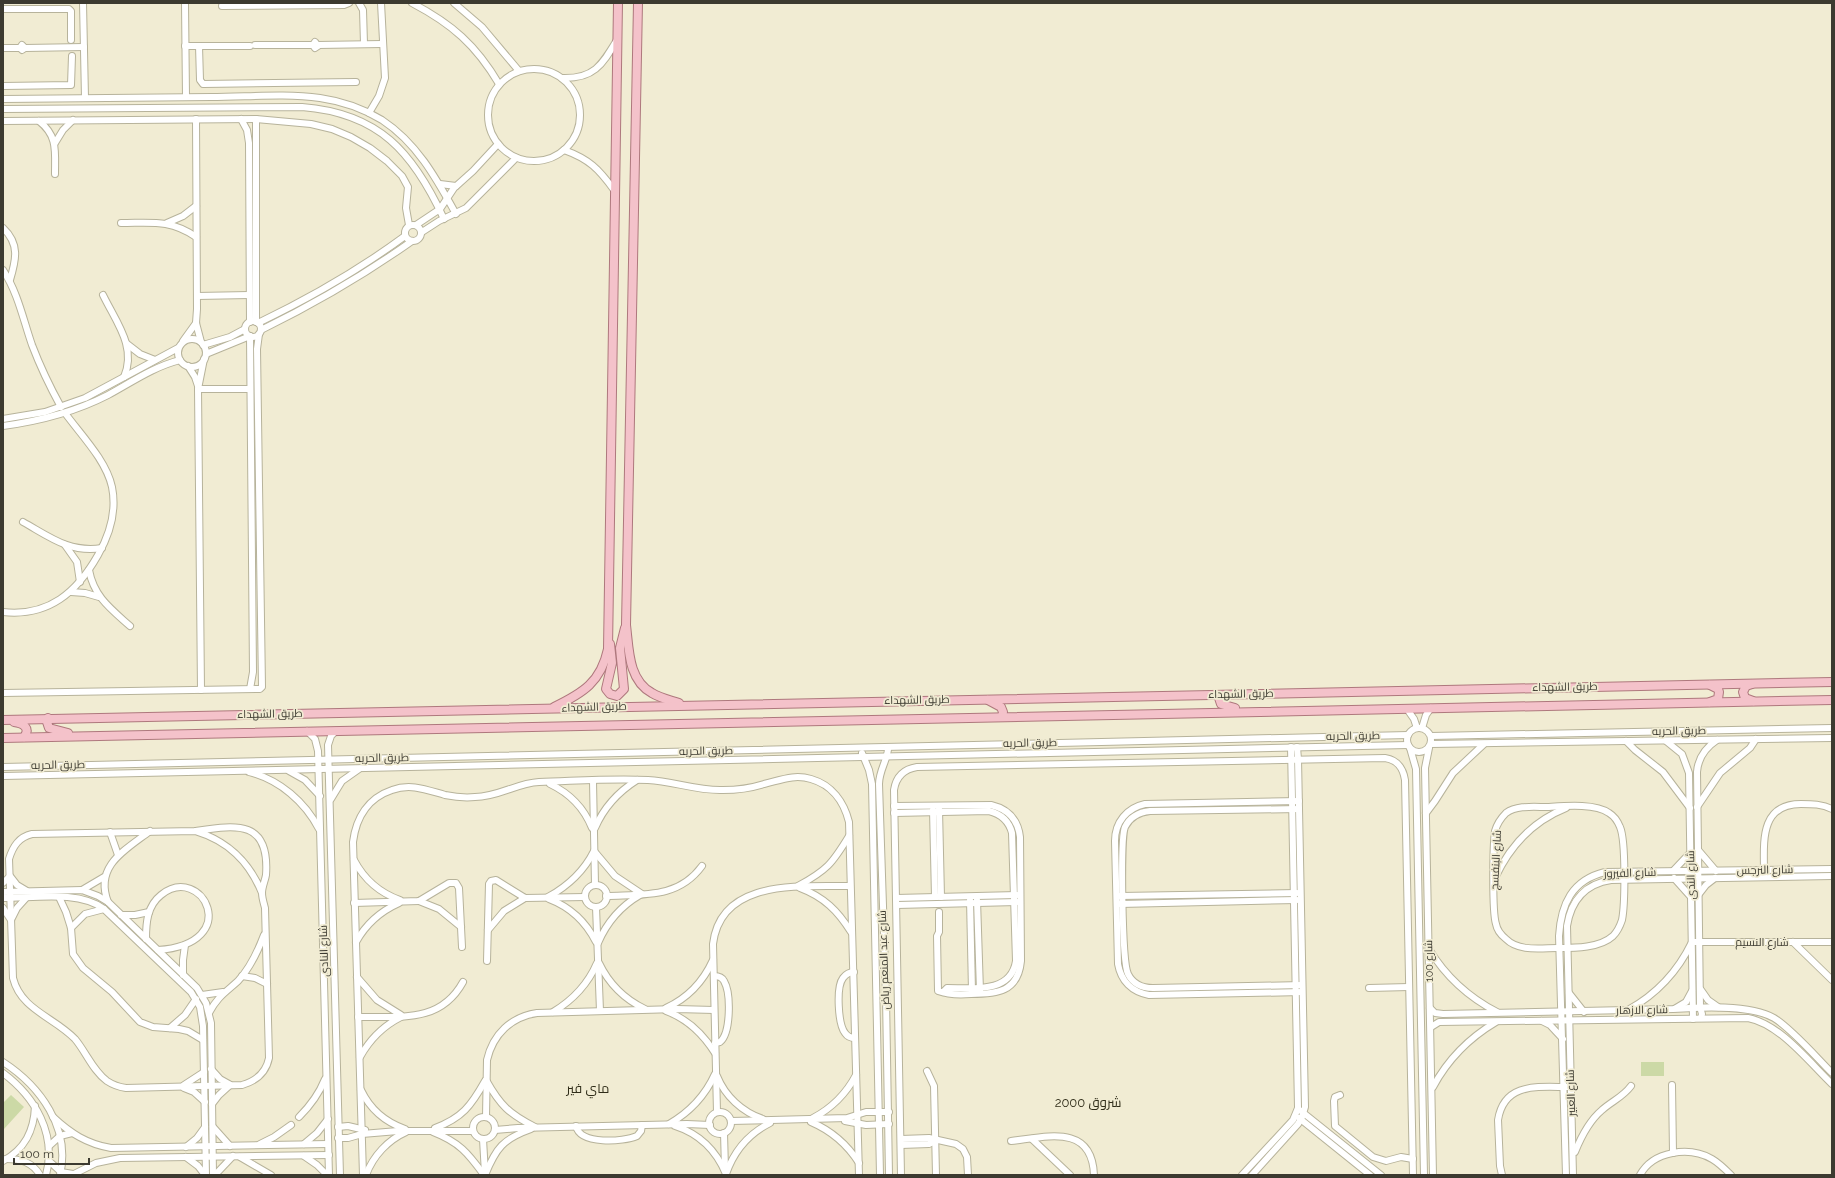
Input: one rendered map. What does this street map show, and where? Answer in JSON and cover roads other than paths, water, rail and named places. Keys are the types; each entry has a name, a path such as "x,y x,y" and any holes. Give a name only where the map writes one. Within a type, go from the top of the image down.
{"main road":[{"path":"550,709 577,696 592,684 600,672 606,658 608,639 618,3"},
{"path":"638,3 626,625 632,665 640,683 656,695 685,705"},
{"path":"608,639 612,659 606,689 610,694 617,696 624,689 620,648 626,625"},
{"name":"طريق الشهداء","path":"3,720 550,709 984,698 1220,695 1832,682"},
{"path":"1708,684 1718,689 1719,692 1718,699 1709,702"},
{"path":"1753,684 1746,686 1743,692 1745,698 1754,702"},
{"path":"1220,695 1219,701 1223,706 1247,712"},
{"path":"984,698 1000,705 1003,710 1002,717"},
{"name":"طريق الشهداء","path":"3,738 1832,700"},
{"path":"48,718 47,722 49,728 73,733 78,736"},
{"path":"3,720 24,725 27,732 24,737"}],"street":[{"path":"83,3 85,98"},
{"path":"185,3 186,97"},
{"path":"222,6 344,5 349,3"},
{"path":"358,3 362,7 363,13 364,44"},
{"path":"369,113 384,84 385,72 382,44 381,3"},
{"path":"412,3 460,33 487,64 499,84"},
{"path":"454,3 482,27 519,71"},
{"path":"3,9 64,6 71,11 71,40"},
{"path":"562,78 580,77 591,73 601,65 617,40"},
{"path":"185,46 382,44"},
{"path":"199,46 200,80 203,84 356,82"},
{"path":"3,48 84,47"},
{"path":"3,86 71,85 72,56"},
{"path":"539,69 547,70 562,78 575,94 580,114 576,134 564,150 553,157 541,161 528,161 516,158 503,149 498,144 489,124 488,114 493,93 499,84 519,71 539,69"},
{"path":"270,96 271,107"},
{"path":"3,99 270,96 319,98 344,103 382,120 406,140 427,164 440,184 456,214"},
{"path":"3,110 271,107 302,107 329,110 351,117 388,138 410,159 427,183 444,219"},
{"path":"196,119 196,323 205,357 198,389 201,690"},
{"path":"3,693 260,689 262,686 257,349 260,332 254,322 249,295 248,136 241,119"},
{"path":"254,322 256,119"},
{"path":"3,121 256,119 311,124 332,129 351,137 370,148 387,161 406,181 409,193 406,208 409,225 406,228 405,236 334,283 254,322 246,329 214,342 202,343 197,340 188,339 180,346 85,398 61,407 25,416 3,419"},
{"path":"55,143 62,130 73,120"},
{"path":"39,121 49,130 55,143 55,174"},
{"path":"409,225 416,225 440,210 456,186 473,171 498,144"},
{"path":"564,150 580,156 590,162 599,170 614,190"},
{"path":"188,366 195,366 205,357 250,336 255,337 260,332 344,286 412,241 420,238 422,232 466,208 516,158"},
{"path":"440,184 456,186"},
{"path":"167,223 183,216 196,206"},
{"path":"121,223 167,223 182,228 196,237"},
{"path":"416,225 422,232"},
{"path":"3,228 10,235 15,244 16,254 10,280"},
{"path":"405,236 412,241"},
{"path":"3,270 10,280 32,347 61,407"},
{"path":"103,295 127,344 129,361 124,377"},
{"path":"197,296 249,295"},
{"path":"180,360 180,346 196,323"},
{"path":"246,329 250,336 253,672 250,689"},
{"path":"127,344 140,354 155,360"},
{"path":"180,360 188,366 195,377 198,389"},
{"path":"3,426 26,423 65,413 108,395 158,367 180,360"},
{"path":"198,389 250,389"},
{"path":"3,612 22,613 36,610 48,606 71,592 89,570 102,548 113,517 112,486 105,468 65,413"},
{"path":"23,522 65,545 84,549 102,548"},
{"path":"65,545 77,562 80,582"},
{"path":"89,570 92,584 99,597 130,626"},
{"path":"71,592 85,593 99,597"},
{"path":"1407,709 1420,728 1427,731 1431,736 1430,746 1421,752 1415,752 1409,747 1408,735 1420,728 1431,708"},
{"path":"1809,728 1809,738"},
{"name":"طريق الحريه","path":"1431,736 1832,728"},
{"name":"شارع النادى","path":"307,731 313,736 317,743 319,769 328,1119 328,1175"},
{"name":"شارع النادى","path":"336,731 331,736 328,745 328,759 340,1175"},
{"path":"1592,732 1592,742"},
{"name":"طريق الحريه","path":"3,767 1408,735"},
{"name":"طريق الحريه","path":"1430,746 1666,740 1832,738"},
{"path":"1697,807 1720,773 1750,748 1756,739"},
{"name":"شارع الندى","path":"1666,740 1682,754 1688,767 1693,1018"},
{"name":"شارع الندى","path":"1701,1018 1697,772 1699,761 1708,747 1717,740"},
{"path":"1626,741 1635,750 1664,772 1690,808"},
{"path":"1426,812 1453,773 1484,744"},
{"name":"شارع 100","path":"1430,746 1425,768 1432,1059 1433,1175"},
{"name":"شارع عبد المنعم رياض","path":"862,747 863,756 869,770 872,784 880,1175"},
{"name":"شارع عبد المنعم رياض","path":"888,747 887,756 880,770 879,784 890,1175"},
{"path":"1252,1175 1301,1120 1304,1113 1300,1042 1297,900 1296,801 1298,759 1294,747"},
{"path":"1294,747 1292,760 1296,801"},
{"name":"طريق الحريه","path":"3,776 1294,747 1409,747"},
{"name":"شارع 100","path":"1409,747 1416,768 1424,1175"},
{"path":"902,1175 894,790 897,780 903,772 912,768 1385,758 1395,761 1402,769 1405,780 1413,1175"},
{"path":"330,800 342,781 361,768"},
{"path":"288,770 305,780 320,796"},
{"path":"242,771 269,780 293,795 309,812 320,832"},
{"path":"3,782 14,775"},
{"path":"363,1175 353,859 354,832 362,813 375,798 393,789 413,787 456,797 479,797 502,793 528,784 593,781 660,781 695,789 722,790 751,788 790,777 813,779 833,791 841,800 846,810 849,822 859,1175"},
{"path":"594,831 602,814 612,801 624,789 637,780"},
{"path":"593,781 595,885"},
{"path":"548,783 563,791 576,802 594,831"},
{"path":"1120,896 1116,832 1122,819 1128,812 1145,804 1296,801"},
{"path":"1218,802 1219,810"},
{"path":"1764,873 1766,828 1774,814 1784,807 1795,804 1819,804 1832,809"},
{"path":"894,806 989,811 998,814 1006,820 1011,829 1013,838 1022,961 1019,972 1013,982 1005,990 994,994 947,995 940,992 938,989 937,936 939,932 939,912"},
{"path":"1494,880 1509,853 1528,831 1548,817 1569,806"},
{"name":"شارع البنفسج","path":"1569,806 1601,808 1616,819 1620,827 1624,872 1624,905 1621,922 1613,935 1599,943 1567,948 1522,948 1506,940 1500,933 1494,916 1495,832 1497,825 1506,813 1520,808 1569,806"},
{"path":"894,813 936,809"},
{"path":"936,809 938,897"},
{"path":"1296,809 1146,812 1137,814 1130,819 1125,827 1123,835 1119,969 1126,983 1139,992 1154,995 1299,992"},
{"path":"195,831 217,839 237,853 252,871 262,893 265,908 269,1058 266,1067 254,1081 242,1085 126,1088 113,1085 102,1076 85,1051 68,1033 25,1002 18,993 13,978 10,858 12,850 21,838 28,835 195,831 240,827 252,832 258,837 263,845 266,859 266,875 262,893"},
{"path":"82,890 104,877 118,855 150,831"},
{"path":"110,832 118,855"},
{"path":"797,887 818,875 830,865 849,836"},
{"path":"1698,850 1716,870"},
{"path":"594,851 615,876 642,894"},
{"path":"546,898 561,889 574,878 586,866 594,851"},
{"path":"1673,871 1690,853"},
{"path":"353,859 362,874 374,886 388,895 404,902"},
{"path":"606,896 666,892 680,886 692,877 702,866"},
{"name":"شارع النرجس","path":"1698,874 1715,878 1764,873 1832,869"},
{"name":"شارع النرجس","path":"1698,874 1716,870 1832,876"},
{"name":"شارع الفيروز","path":"1562,1012 1559,948 1560,924 1562,912 1572,892 1578,885 1596,874 1691,871 1698,874"},
{"name":"شارع الفيروز","path":"1569,1012 1567,926 1569,916 1579,896 1597,883 1611,880 1691,878 1698,874"},
{"path":"3,883 10,876"},
{"path":"10,876 26,894 81,898 93,902 104,909 186,986 196,999 202,1016 205,1127 209,1147"},
{"path":"104,877 104,890 108,902"},
{"path":"1674,878 1691,897"},
{"path":"1699,894 1706,885 1715,878"},
{"path":"487,961 490,882 496,880 525,898"},
{"path":"419,901 449,883 456,883 459,888 462,946"},
{"path":"595,885 603,888 606,896 604,904 596,907 588,904 585,897 588,889 595,885"},
{"path":"717,1112 713,944 717,926 721,918 732,904 748,895 797,887 850,886"},
{"path":"797,887 819,897 831,906 842,917 851,932"},
{"path":"146,939 149,912 157,899 170,890 182,888 197,893 207,905 210,917 204,932 192,942 185,945 158,950"},
{"path":"3,898 10,895 82,890 98,896 108,902 202,995 209,1013 212,1086 212,1126 206,1175"},
{"path":"3,892 10,895"},
{"path":"1120,896 1297,893"},
{"path":"11,920 26,894"},
{"path":"597,944 615,915 628,903 642,894"},
{"path":"1221,894 1221,902"},
{"path":"59,897 71,928 73,954 83,968 112,992 140,1022 153,1027 188,1031 203,1040"},
{"path":"488,930 504,911 525,898 585,897"},
{"path":"896,898 938,897 970,900"},
{"path":"546,898 562,905 577,916 588,929 597,944"},
{"path":"897,905 970,900 1017,899"},
{"path":"943,992 947,988 993,987 1002,984 1009,978 1014,970 1016,961 1017,899"},
{"path":"970,900 972,994"},
{"path":"977,900 980,994"},
{"path":"1120,904 1297,900"},
{"path":"354,903 419,901 439,909 461,927"},
{"path":"356,943 364,929 376,918 389,908 404,902"},
{"path":"1120,904 1126,967 1132,980 1140,985 1153,988 1299,985"},
{"path":"596,907 600,1011"},
{"path":"3,908 11,920"},
{"path":"71,928 77,920 85,914 94,910 104,909"},
{"path":"121,915 135,915 149,912"},
{"path":"209,1013 215,1002 242,976 256,955 265,932"},
{"path":"1627,1010 1647,998 1665,982 1680,963 1692,942"},
{"name":"شارع النسيم","path":"1692,942 1832,942"},
{"path":"1793,942 1832,980"},
{"path":"183,975 185,945"},
{"path":"1429,948 1444,971 1464,991 1499,1013"},
{"path":"662,1009 679,1001 693,990 705,976 713,959"},
{"path":"598,962 606,977 618,991 631,1002 647,1010"},
{"path":"552,1013 567,1003 579,991 590,978 598,962"},
{"path":"854,972 847,974 842,979 839,1002 843,1031 849,1037 855,1038"},
{"path":"1420,975 1430,975"},
{"path":"242,976 255,978 267,984"},
{"path":"357,976 366,990 377,1000 402,1016"},
{"path":"714,976 719,976 725,982 728,1009 726,1036 720,1042 715,1043"},
{"path":"358,1017 424,1014 440,1008 454,997 463,982"},
{"path":"1369,988 1409,987"},
{"path":"1700,988 1708,1000 1719,1008"},
{"path":"1673,1009 1686,1002 1693,990"},
{"path":"202,995 224,992"},
{"path":"1569,992 1584,1012"},
{"path":"170,1028 185,1015 196,999"},
{"name":"شارع الازهار","path":"1430,1008 1436,1013 1443,1014 1584,1012 1700,1007 1750,1010 1774,1018 1832,1073"},
{"path":"486,1117 486,1080 489,1052 501,1030 508,1024 523,1016 538,1013 714,1008"},
{"path":"662,1009 678,1016 693,1026 706,1039 715,1053"},
{"name":"شارع العبير","path":"1562,1012 1566,1175"},
{"name":"شارع العبير","path":"1569,1012 1573,1175"},
{"path":"325,1015 331,1017 335,1014"},
{"path":"1443,1014 1441,1018 1443,1022"},
{"path":"359,1059 367,1045 377,1034 402,1016"},
{"name":"شارع الازهار","path":"1431,1027 1436,1023 1443,1022 1748,1018 1764,1022 1777,1031 1832,1084"},
{"path":"1542,1020 1550,1025 1563,1039"},
{"path":"1432,1089 1449,1062 1463,1046 1480,1032 1498,1021"},
{"path":"326,1029 331,1026 336,1028"},
{"path":"1242,1175 1296,1115 1298,1108 1300,1042"},
{"path":"1422,1059 1432,1059"},
{"path":"3,1062 16,1071 35,1090 53,1117 60,1136 62,1154 60,1173"},
{"path":"211,1069 220,1079 231,1085"},
{"path":"928,1071 934,1086 936,1175"},
{"path":"181,1087 204,1072"},
{"path":"716,1072 723,1088 734,1102 750,1113 768,1121"},
{"path":"668,1124 694,1106 709,1087 716,1072"},
{"path":"3,1073 20,1087 35,1104 44,1124 49,1146 46,1175"},
{"path":"811,1120 834,1104 847,1090 856,1075"},
{"path":"299,1117 320,1091 326,1076"},
{"path":"486,1080 498,1101 508,1111 536,1127"},
{"path":"430,1130 453,1120 465,1112 474,1101 486,1080"},
{"path":"212,1104 219,1094 231,1085"},
{"path":"1672,1085 1673,1153"},
{"path":"1573,1156 1583,1135 1595,1117 1610,1104 1623,1096 1631,1086"},
{"path":"181,1087 194,1092 205,1102"},
{"path":"1502,1175 1500,1166 1498,1120 1502,1106 1506,1100 1518,1090 1525,1088 1571,1087"},
{"path":"360,1088 368,1102 378,1114 391,1123 410,1131"},
{"path":"1340,1095 1334,1099 1334,1122 1336,1128 1376,1159 1390,1161 1401,1157 1413,1159"},
{"path":"5,1160 22,1147 30,1134 34,1120 35,1104"},
{"path":"1298,1108 1340,1142 1360,1161 1370,1175"},
{"path":"717,1112 726,1113 731,1122 730,1128 724,1133 715,1132 710,1123 712,1116 717,1112"},
{"path":"731,1122 847,1118 870,1112 889,1112"},
{"path":"1296,1115 1301,1120 1381,1175"},
{"path":"53,1117 72,1133 94,1144 111,1148 186,1148 328,1144"},
{"path":"473,1129 479,1118 486,1117 492,1120 495,1128 492,1136 483,1140"},
{"path":"303,1145 317,1134 328,1119"},
{"path":"811,1120 889,1124"},
{"path":"811,1120 839,1138 859,1163"},
{"path":"726,1174 732,1158 742,1144 768,1121"},
{"path":"495,1128 687,1124 693,1122 710,1123"},
{"path":"668,1124 692,1133 706,1144 718,1158 726,1174"},
{"path":"256,1146 274,1137 291,1125"},
{"path":"576,1126 578,1132 583,1136 610,1140 637,1136 641,1131 642,1125"},
{"path":"212,1126 230,1146"},
{"path":"338,1127 348,1126 362,1132"},
{"path":"186,1148 197,1138 205,1127"},
{"path":"485,1175 495,1152 504,1142 515,1135 536,1127"},
{"path":"338,1138 348,1138 362,1132 473,1129"},
{"path":"473,1129 477,1137 483,1140"},
{"path":"430,1130 446,1137 462,1147 485,1175"},
{"path":"366,1175 382,1149 395,1138 410,1131"},
{"path":"49,1146 60,1136 72,1133"},
{"path":"724,1133 726,1174"},
{"path":"1011,1141 1058,1136 1069,1137 1078,1141 1089,1153 1093,1164 1094,1175"},
{"path":"1340,1142 1346,1136"},
{"path":"901,1142 929,1138 935,1141 952,1142 963,1149 968,1161 968,1175"},
{"path":"1032,1139 1070,1175"},
{"path":"483,1140 485,1175"},
{"path":"1360,1161 1366,1152"},
{"path":"1640,1175 1644,1168 1655,1158 1673,1153 1694,1153 1703,1155 1719,1164 1731,1175"},
{"path":"303,1155 328,1175"},
{"path":"48,1161 60,1173 73,1175 88,1166 112,1159 328,1155"},
{"path":"209,1157 214,1175 236,1156"},
{"path":"236,1156 271,1175"},
{"path":"186,1157 198,1166 206,1175"},
{"path":"5,1160 16,1159 28,1162 40,1175"}],"district":[{"name":"ماي فير","path":"588,1088"},
{"name":"شروق 2000","path":"1088,1102"}]}
